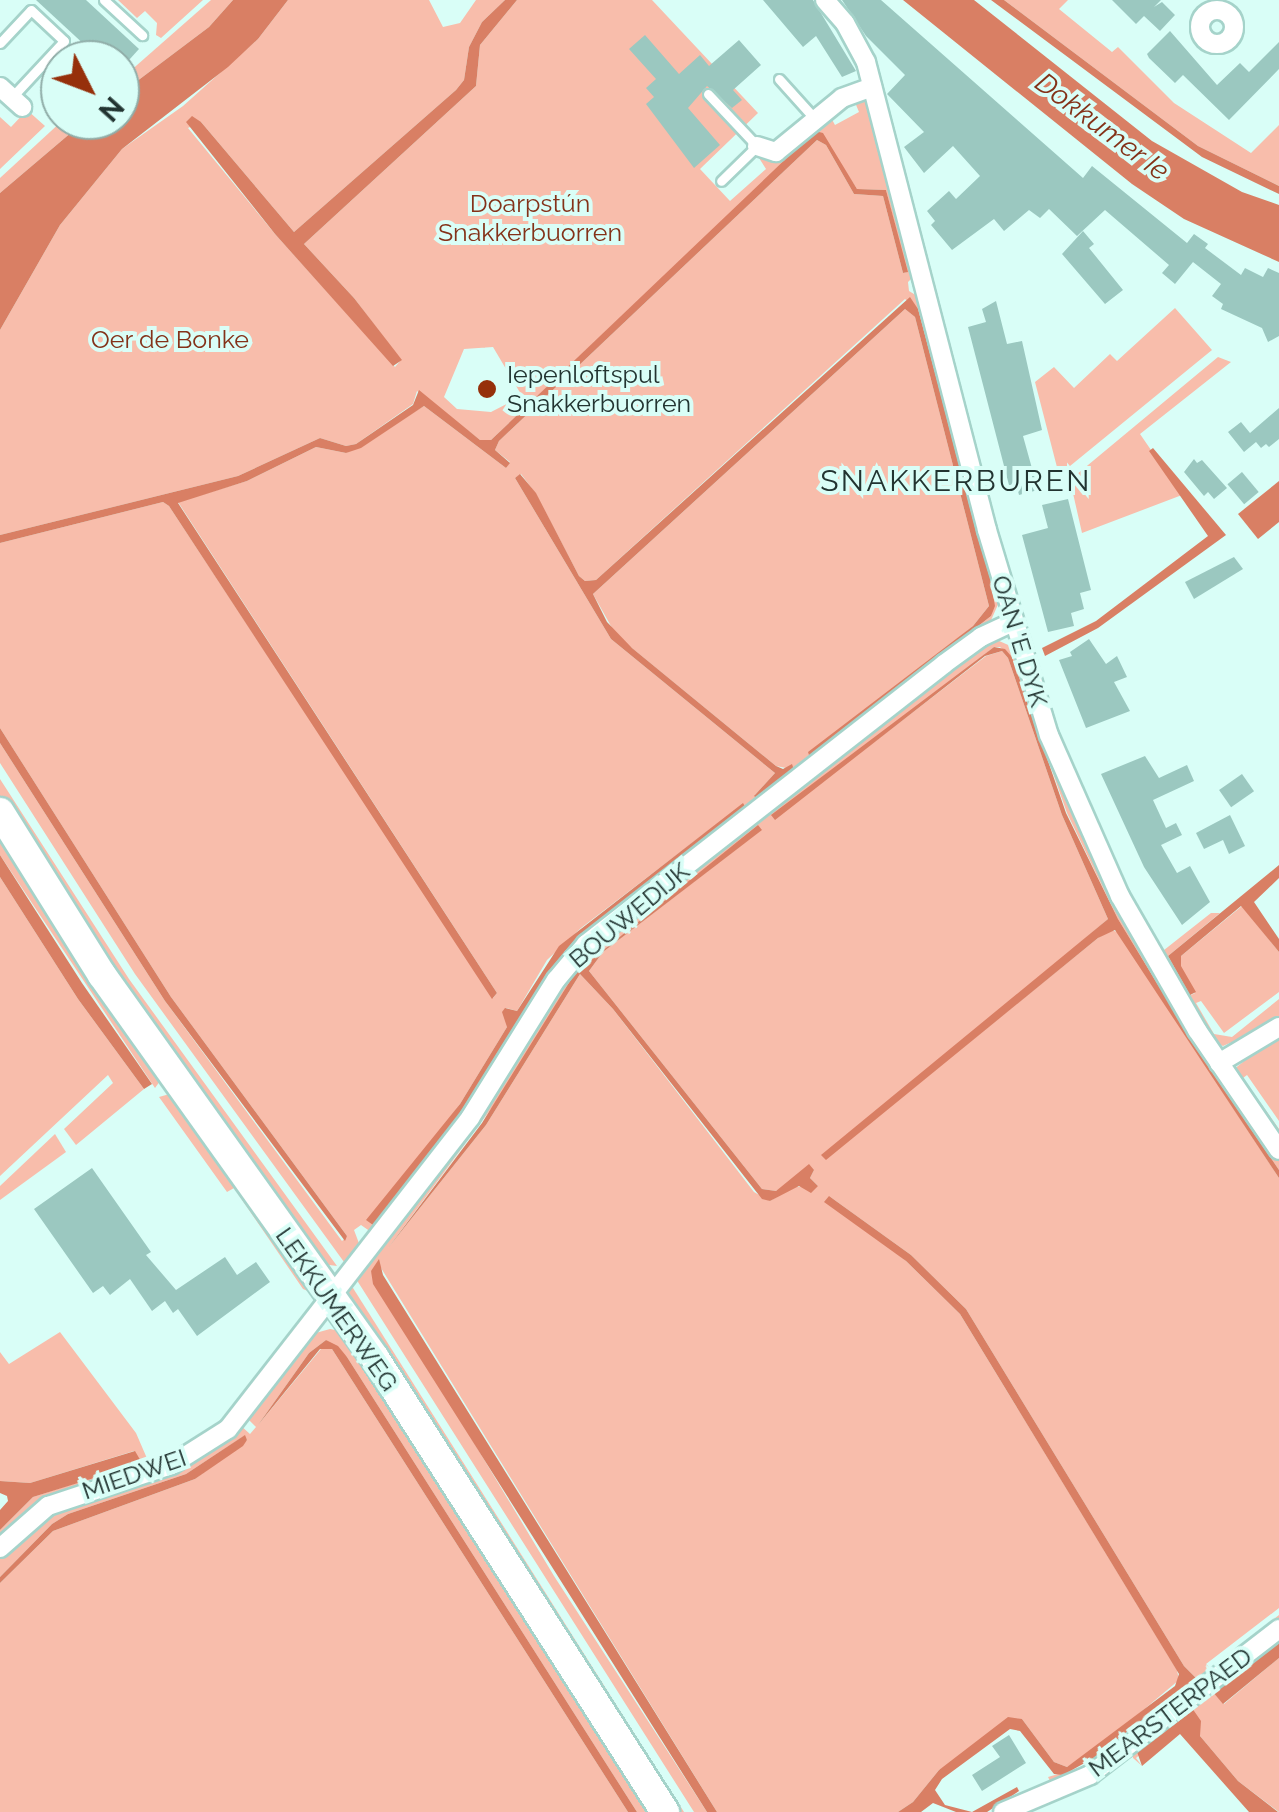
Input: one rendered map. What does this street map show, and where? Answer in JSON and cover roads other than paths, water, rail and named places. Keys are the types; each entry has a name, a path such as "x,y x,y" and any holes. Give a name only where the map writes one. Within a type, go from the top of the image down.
{"main road":[{"name":"LEKKUMERWEG","path":"0,812 112,990 255,1194 332,1294 665,1812"}],"street":[{"name":"OAN 'E DYK","path":"824,0 856,40 872,87 1013,622 1049,735 1103,864 1219,1063 1279,1150"},
{"path":"1190,0 1205,14"},
{"path":"757,146 776,152 842,98 872,87"},
{"name":"BOUWEDIJK","path":"332,1294 470,1118 556,980 586,944 944,664 1013,622"},
{"path":"1219,1063 1279,1027"},
{"name":"MIEDWEI","path":"0,1548 48,1506 171,1465 212,1442 250,1407 332,1294"},
{"name":"MEARSTERPAED","path":"1003,1812 1104,1765 1279,1629"}],"lane":[{"path":"104,0 142,35"},
{"path":"0,44 31,10 64,40 11,97"},
{"path":"779,79 815,119"},
{"path":"708,94 757,146 720,181"}],"water":[{"path":"233,0 288,0 258,39 228,67 140,135 140,79 209,27"},
{"path":"505,0 517,0 480,45 476,86 304,244 354,298 402,360 393,366 275,234 186,122 192,116 201,122 294,232 456,90 464,80 469,47 482,22"},
{"name":"Dokkumer Ie","path":"903,0 974,0 1152,141 1242,192 1279,205 1279,262 1184,219 1132,184"},
{"path":"991,0 1004,0 1198,146 1279,186 1279,194 1202,157"},
{"path":"815,131 823,133 857,189 886,190 908,272 903,273 883,196 854,194 826,145 817,140 499,441 495,450 510,463 506,468 424,406 361,448 346,453 316,447 247,481 178,503 497,993 492,999 169,506 163,502 0,543 0,535 238,476 320,438 346,446 356,444 413,405 419,390 480,440 491,440"},
{"path":"62,140 134,140 60,225 0,330 0,193"},
{"path":"910,297 918,309 990,577 995,606 991,616 810,758 808,752 973,626 989,606 915,317 905,309 593,594 607,622 632,648 776,766 783,769 792,764 794,770 758,799 754,796 775,773 611,639 515,478 520,474 536,493 579,576 585,581 596,580"},
{"path":"1153,448 1226,535 1098,628 1045,656 1042,648 1096,621 1208,536 1149,451"},
{"path":"1279,481 1279,522 1258,539 1238,514"},
{"path":"994,647 1005,649 1012,657 1066,813 1118,919 1200,1054 1279,1170 1279,1178 1115,930 1098,938 826,1160 821,1155 1108,919 1062,815 1008,658 1002,651 985,656 775,820 771,815"},
{"path":"0,728 171,997 347,1236 345,1241 165,1001 0,743"},
{"path":"743,803 746,808 565,951 451,1128 373,1225 366,1220 460,1104 507,1027 502,1012 505,1008 517,1011 559,946"},
{"path":"758,825 762,830 603,952 589,971 762,1189 776,1191 809,1164 814,1170 810,1178 818,1186 811,1193 799,1186 770,1201 762,1199 613,1009 580,974 486,1125 388,1248 482,1123 575,973"},
{"path":"0,855 152,1084 144,1089 78,999 0,877"},
{"path":"1279,865 1279,878 1254,902 1279,939 1279,952 1241,906 1181,956 1181,966 1196,992 1190,995 1168,956"},
{"path":"829,1196 911,1255 966,1309 1184,1666 1196,1678 1099,1755 1063,1775 1054,1774 1020,1731 1010,1729 942,1779 935,1790 945,1805 972,1812 956,1812 933,1803 921,1812 898,1812 913,1802 939,1770 1008,1717 1022,1719 1054,1762 1067,1767 1175,1686 1179,1674 960,1314 906,1261 824,1202"},
{"path":"379,1259 383,1275 717,1812 707,1812 373,1284 371,1271"},
{"path":"326,1340 347,1357 637,1812 628,1812 332,1349 320,1349 258,1425 309,1353"},
{"path":"245,1435 243,1446 195,1479 53,1531 0,1583 0,1577 52,1524 68,1514 186,1474"},
{"path":"135,1451 142,1463 33,1497 0,1530 0,1510 8,1501 0,1493 0,1481 30,1483"},
{"path":"1279,1639 1279,1658 1223,1704 1212,1691"},
{"path":"1192,1708 1201,1721 1200,1736 1238,1781 1278,1812 1249,1812 1180,1734 1142,1766 1136,1749"},
{"path":"1017,1787 1019,1791 987,1812 972,1812"}],"place":[{"name":"Iepenloftspul Snakkerbuorren","path":"487,389"}],"district":[{"name":"SNAKKERBUREN","path":"956,481"}],"park label":[{"name":"Doarpstún Snakkerbuorren","path":"530,218"},
{"name":"Oer de Bonke","path":"170,339"}]}
